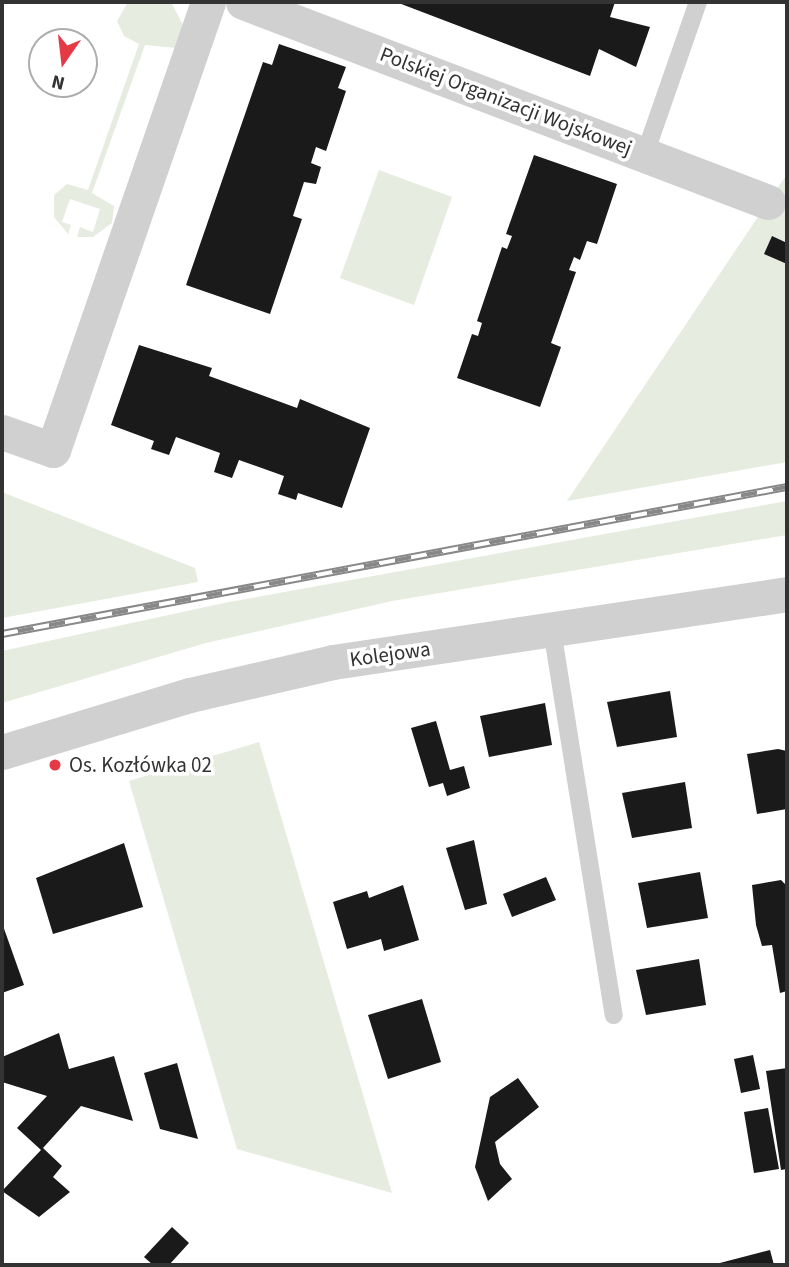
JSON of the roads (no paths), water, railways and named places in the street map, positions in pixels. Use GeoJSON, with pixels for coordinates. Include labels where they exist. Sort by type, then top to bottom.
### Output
{"type":"FeatureCollection","features":[{"type":"Feature","properties":{"kind":"street"},"geometry":{"type":"LineString","coordinates":[[2,432],[53,450],[208,2]]}},
{"type":"Feature","properties":{"kind":"street","name":"Polskiej Organizacji Wojskowej"},"geometry":{"type":"LineString","coordinates":[[243,2],[768,202]]}},
{"type":"Feature","properties":{"kind":"street","name":"Kolejowa"},"geometry":{"type":"LineString","coordinates":[[2,752],[190,695],[333,662],[787,594]]}},
{"type":"Feature","properties":{"kind":"lane"},"geometry":{"type":"LineString","coordinates":[[645,153],[698,2]]}},
{"type":"Feature","properties":{"kind":"lane"},"geometry":{"type":"LineString","coordinates":[[552,630],[614,1015]]}},
{"type":"Feature","properties":{"kind":"railway"},"geometry":{"type":"LineString","coordinates":[[2,634],[787,487]]}},
{"type":"Feature","properties":{"kind":"place","name":"Os. Kozłówka 02"},"geometry":{"type":"Point","coordinates":[55,765]}}]}
